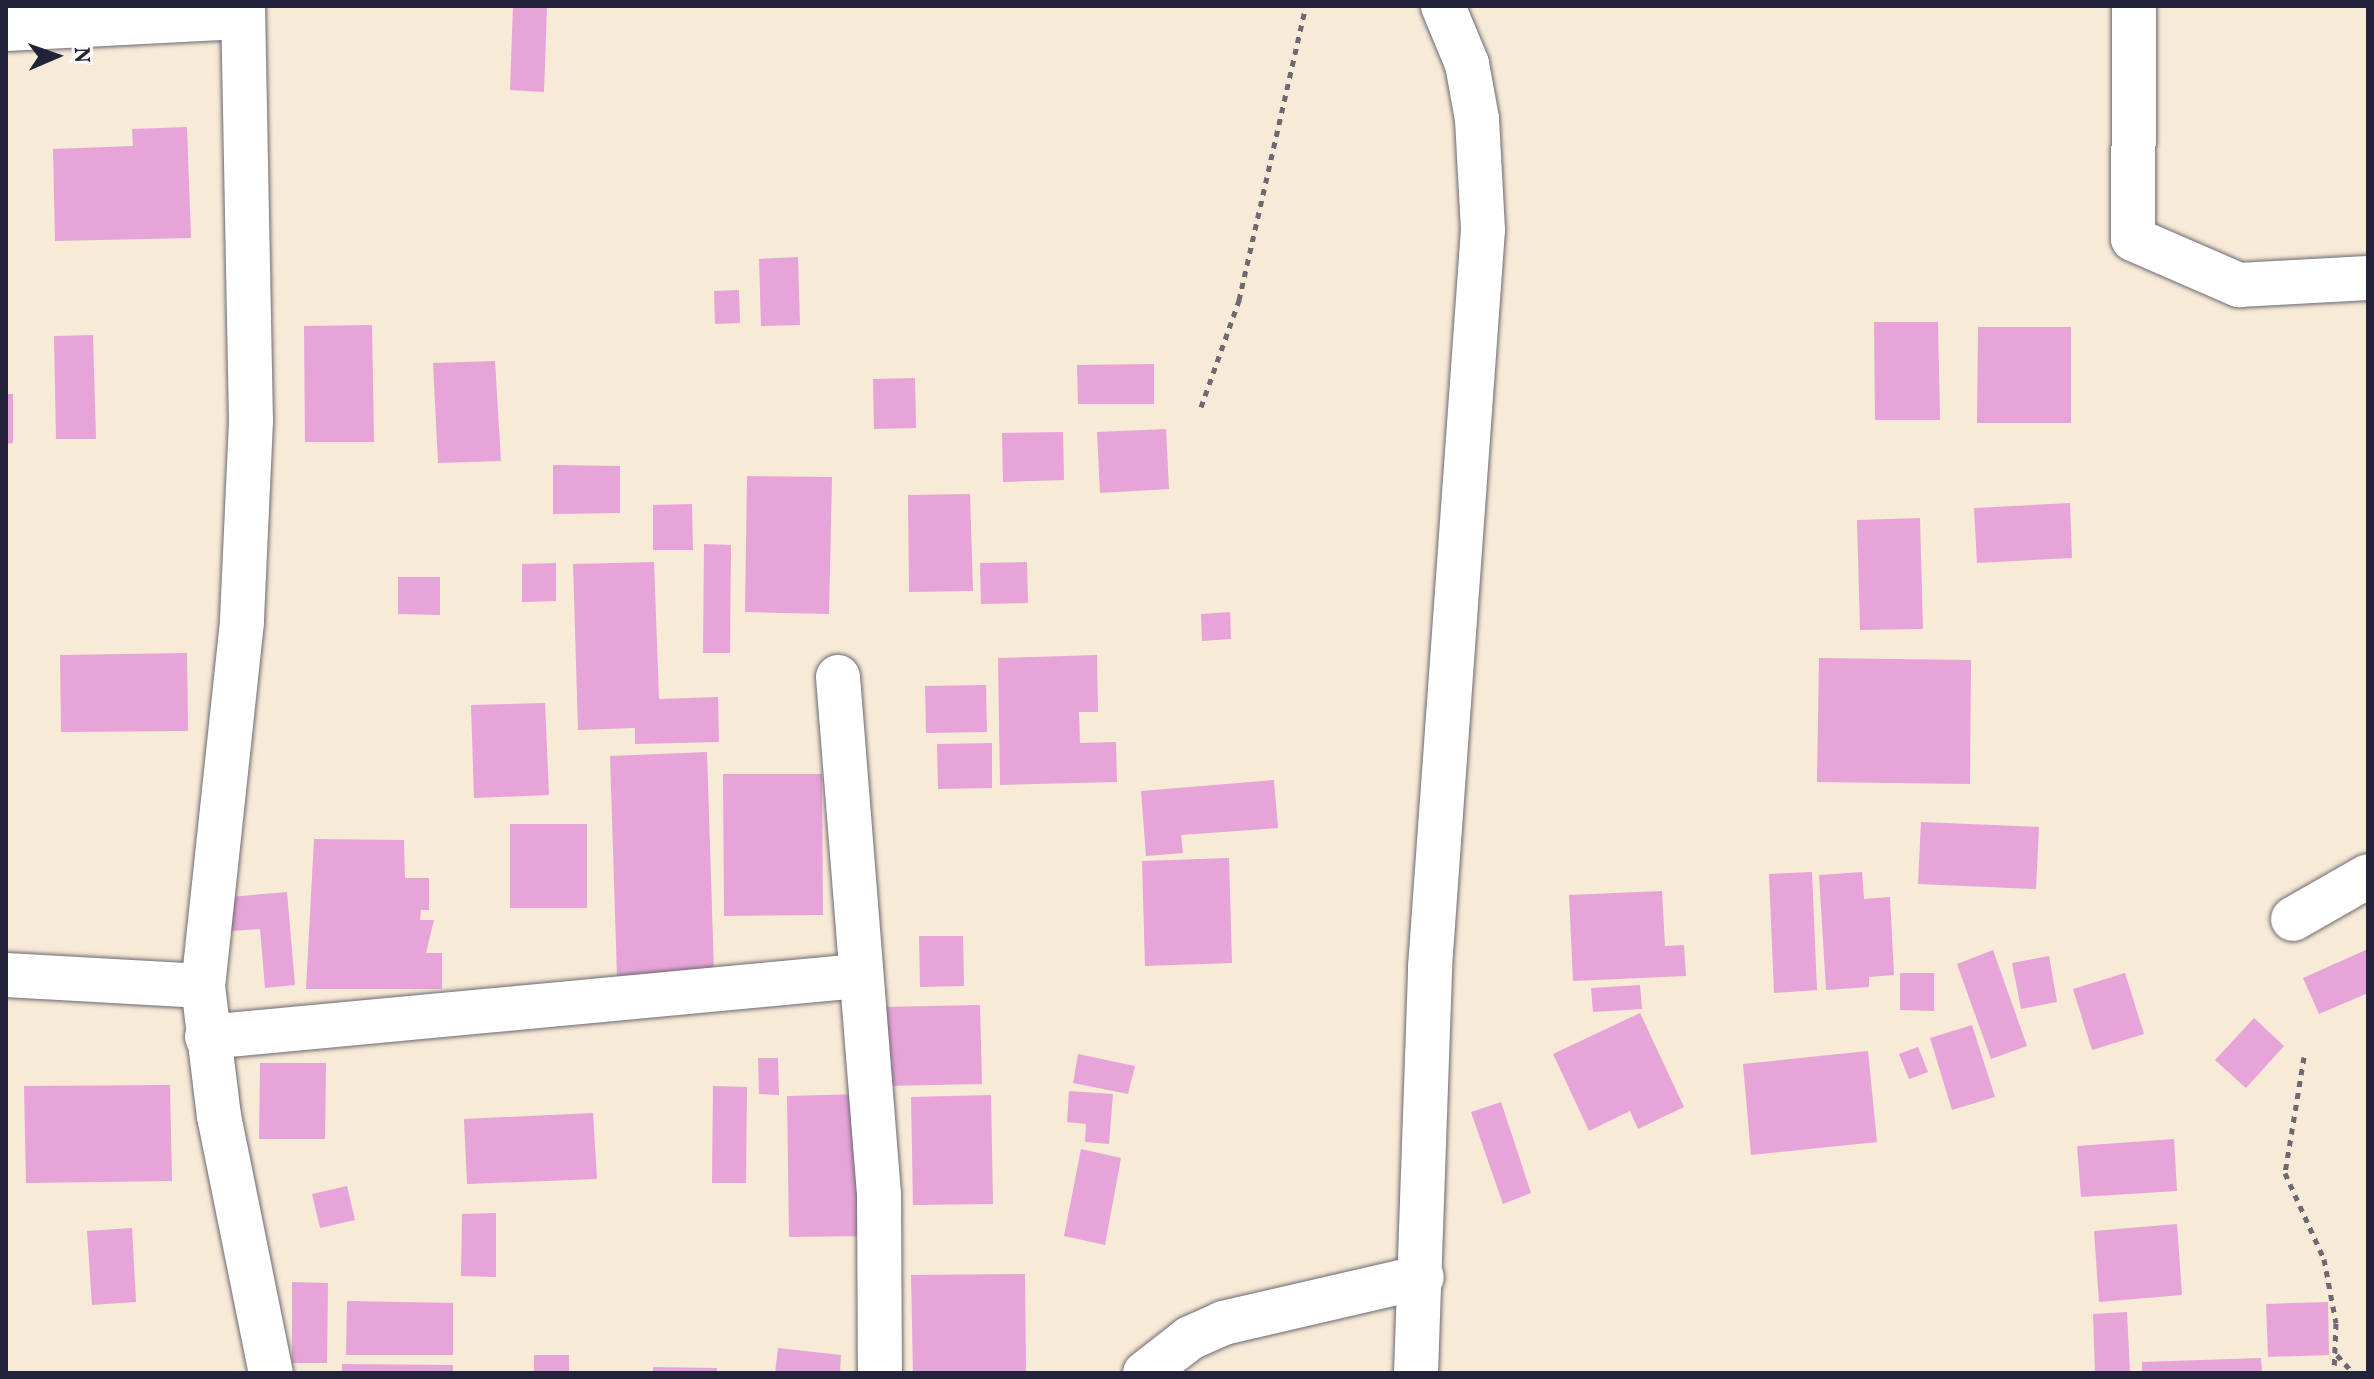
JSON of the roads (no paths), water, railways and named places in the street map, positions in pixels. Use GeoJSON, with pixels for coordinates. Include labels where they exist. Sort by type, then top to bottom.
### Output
{"type":"FeatureCollection","features":[{"type":"Feature","properties":{"kind":"street"},"geometry":{"type":"LineString","coordinates":[[1416,1373],[1422,1277],[1430,967],[1483,230],[1477,119],[1467,64],[1443,6]]}},
{"type":"Feature","properties":{"kind":"street"},"geometry":{"type":"LineString","coordinates":[[2134,6],[2133,239],[2239,285],[2368,278]]}},
{"type":"Feature","properties":{"kind":"street"},"geometry":{"type":"LineString","coordinates":[[6,29],[243,12],[251,436],[242,622],[203,986],[207,1037],[271,1373]]}},
{"type":"Feature","properties":{"kind":"street"},"geometry":{"type":"LineString","coordinates":[[838,677],[858,976],[879,1194],[880,1373]]}},
{"type":"Feature","properties":{"kind":"street"},"geometry":{"type":"LineString","coordinates":[[2293,919],[2368,876]]}},
{"type":"Feature","properties":{"kind":"street"},"geometry":{"type":"LineString","coordinates":[[6,975],[203,986]]}},
{"type":"Feature","properties":{"kind":"street"},"geometry":{"type":"LineString","coordinates":[[207,1037],[858,976]]}},
{"type":"Feature","properties":{"kind":"street"},"geometry":{"type":"LineString","coordinates":[[1145,1373],[1190,1338],[1223,1323],[1422,1277]]}}]}
